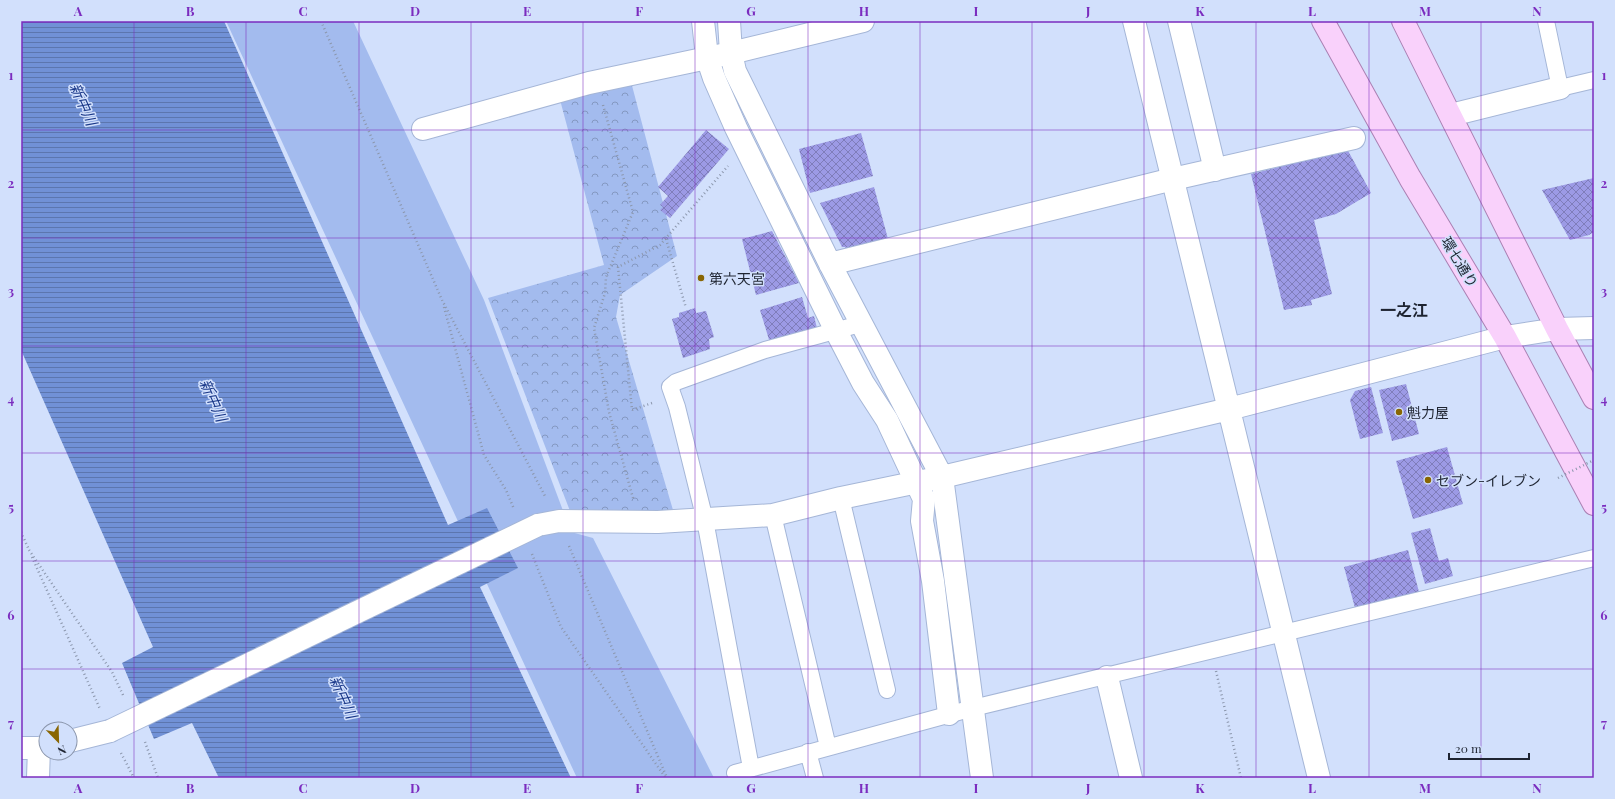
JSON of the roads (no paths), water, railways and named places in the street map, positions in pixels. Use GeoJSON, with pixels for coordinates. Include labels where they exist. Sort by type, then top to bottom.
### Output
{"type":"FeatureCollection","features":[{"type":"Feature","properties":{"kind":"main road","name":"環七通り"},"geometry":{"type":"LineString","coordinates":[[1323,21],[1410,178],[1505,337],[1594,504]]}},
{"type":"Feature","properties":{"kind":"main road"},"geometry":{"type":"LineString","coordinates":[[1404,21],[1557,329],[1594,398]]}},
{"type":"Feature","properties":{"kind":"street"},"geometry":{"type":"LineString","coordinates":[[703,21],[707,57],[714,78],[745,146],[836,331],[863,382],[887,420],[924,499],[922,521],[933,581],[949,714]]}},
{"type":"Feature","properties":{"kind":"street"},"geometry":{"type":"LineString","coordinates":[[729,21],[731,53],[735,71],[860,324],[942,477],[982,778]]}},
{"type":"Feature","properties":{"kind":"street"},"geometry":{"type":"LineString","coordinates":[[423,129],[597,81],[731,53],[864,21]]}},
{"type":"Feature","properties":{"kind":"street"},"geometry":{"type":"LineString","coordinates":[[1134,21],[1319,778]]}},
{"type":"Feature","properties":{"kind":"street"},"geometry":{"type":"LineString","coordinates":[[1179,21],[1215,170]]}},
{"type":"Feature","properties":{"kind":"street"},"geometry":{"type":"LineString","coordinates":[[1451,115],[1560,88]]}},
{"type":"Feature","properties":{"kind":"street"},"geometry":{"type":"LineString","coordinates":[[830,264],[1173,179],[1354,138]]}},
{"type":"Feature","properties":{"kind":"street"},"geometry":{"type":"LineString","coordinates":[[78,741],[114,739],[538,525],[559,521],[640,522],[705,520],[773,515],[841,498],[942,477],[1229,409],[1505,337],[1557,329],[1594,328]]}},
{"type":"Feature","properties":{"kind":"street"},"geometry":{"type":"LineString","coordinates":[[1107,677],[1131,778]]}},
{"type":"Feature","properties":{"kind":"street"},"geometry":{"type":"LineString","coordinates":[[35,748],[38,778]]}},
{"type":"Feature","properties":{"kind":"lane"},"geometry":{"type":"LineString","coordinates":[[1546,21],[1560,88],[1594,80]]}},
{"type":"Feature","properties":{"kind":"lane"},"geometry":{"type":"LineString","coordinates":[[751,768],[705,520],[677,407],[670,386],[676,382],[765,350],[860,324]]}},
{"type":"Feature","properties":{"kind":"lane"},"geometry":{"type":"LineString","coordinates":[[841,498],[887,690]]}},
{"type":"Feature","properties":{"kind":"lane"},"geometry":{"type":"LineString","coordinates":[[773,515],[828,747]]}},
{"type":"Feature","properties":{"kind":"lane"},"geometry":{"type":"LineString","coordinates":[[735,773],[949,714],[1594,558]]}},
{"type":"Feature","properties":{"kind":"lane"},"geometry":{"type":"LineString","coordinates":[[808,752],[815,778]]}},
{"type":"Feature","properties":{"kind":"water","name":"新中川"},"geometry":{"type":"Polygon","coordinates":[[[21,21],[224,21],[448,525],[487,508],[518,568],[480,587],[571,778],[219,778],[192,723],[154,739],[122,663],[153,647],[21,350],[21,21]]]}},
{"type":"Feature","properties":{"kind":"place","name":"第六天宮"},"geometry":{"type":"Point","coordinates":[701,278]}},
{"type":"Feature","properties":{"kind":"place","name":"魁力屋"},"geometry":{"type":"Point","coordinates":[1399,412]}},
{"type":"Feature","properties":{"kind":"place","name":"セブン-イレブン"},"geometry":{"type":"Point","coordinates":[1428,480]}},
{"type":"Feature","properties":{"kind":"district","name":"一之江"},"geometry":{"type":"Point","coordinates":[1404,309]}}]}
